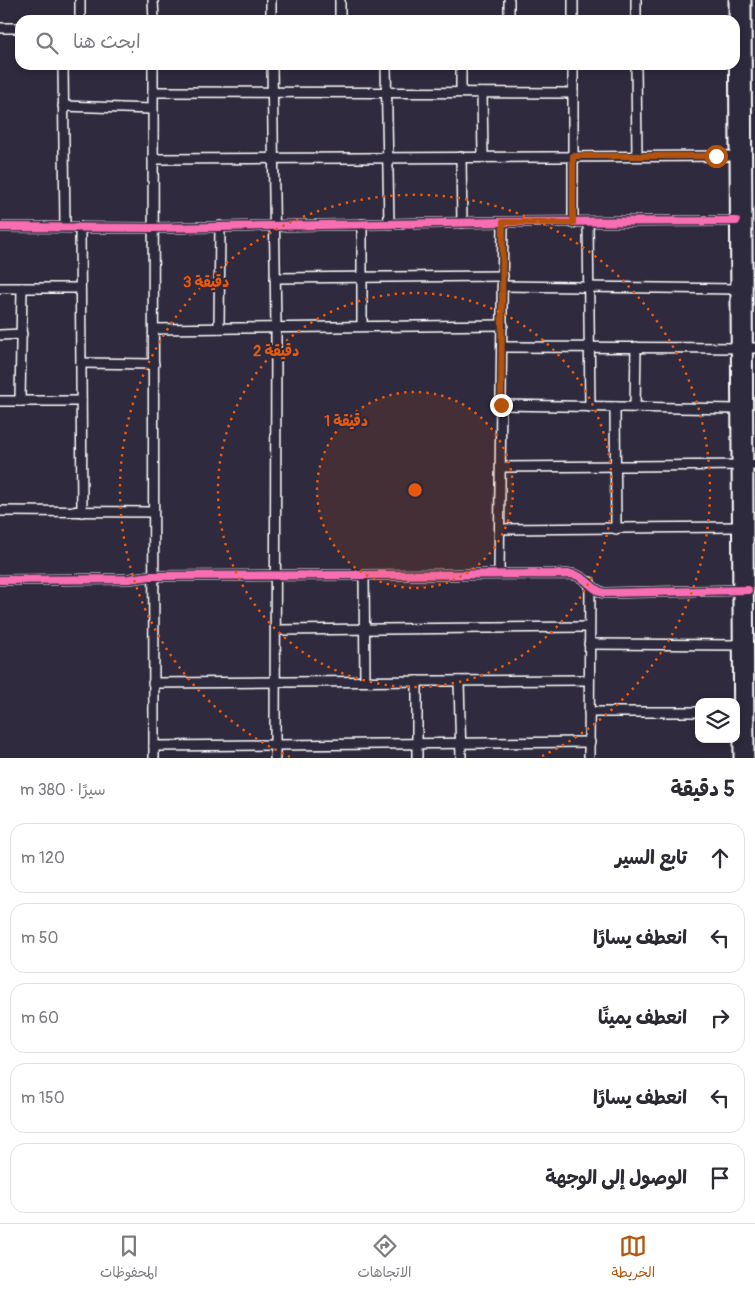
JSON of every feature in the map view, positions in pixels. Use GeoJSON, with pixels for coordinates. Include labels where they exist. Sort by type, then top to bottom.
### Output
{"type":"FeatureCollection","features":[{"type":"Feature","properties":{"kind":"main road"},"geometry":{"type":"LineString","coordinates":[[735,0],[735,15]]}},
{"type":"Feature","properties":{"kind":"main road"},"geometry":{"type":"LineString","coordinates":[[740,707],[748,689],[751,636],[747,584],[746,465],[746,348],[750,268],[746,225],[746,158],[750,96],[750,33],[745,0]]}},
{"type":"Feature","properties":{"kind":"main road"},"geometry":{"type":"LineString","coordinates":[[736,70],[746,158]]}},
{"type":"Feature","properties":{"kind":"main road"},"geometry":{"type":"LineString","coordinates":[[746,225],[737,288],[746,348]]}},
{"type":"Feature","properties":{"kind":"main road"},"geometry":{"type":"LineString","coordinates":[[747,584],[739,645],[748,689],[752,742],[748,758]]}},
{"type":"Feature","properties":{"kind":"main road"},"geometry":{"type":"LineString","coordinates":[[739,743],[740,758]]}},
{"type":"Feature","properties":{"kind":"street"},"geometry":{"type":"LineString","coordinates":[[80,0],[80,15]]}},
{"type":"Feature","properties":{"kind":"street"},"geometry":{"type":"LineString","coordinates":[[153,0],[154,15]]}},
{"type":"Feature","properties":{"kind":"street"},"geometry":{"type":"LineString","coordinates":[[271,0],[271,15]]}},
{"type":"Feature","properties":{"kind":"street"},"geometry":{"type":"LineString","coordinates":[[340,0],[340,15]]}},
{"type":"Feature","properties":{"kind":"street"},"geometry":{"type":"LineString","coordinates":[[509,0],[509,15]]}},
{"type":"Feature","properties":{"kind":"street"},"geometry":{"type":"LineString","coordinates":[[573,0],[573,15]]}},
{"type":"Feature","properties":{"kind":"street"},"geometry":{"type":"LineString","coordinates":[[636,0],[636,15]]}},
{"type":"Feature","properties":{"kind":"street"},"geometry":{"type":"LineString","coordinates":[[0,28],[15,28]]}},
{"type":"Feature","properties":{"kind":"street"},"geometry":{"type":"LineString","coordinates":[[63,70],[65,226]]}},
{"type":"Feature","properties":{"kind":"street"},"geometry":{"type":"LineString","coordinates":[[153,70],[154,364],[152,576],[154,758]]}},
{"type":"Feature","properties":{"kind":"street"},"geometry":{"type":"LineString","coordinates":[[272,70],[276,327],[275,758]]}},
{"type":"Feature","properties":{"kind":"street"},"geometry":{"type":"LineString","coordinates":[[386,70],[389,224]]}},
{"type":"Feature","properties":{"kind":"street"},"geometry":{"type":"LineString","coordinates":[[461,70],[461,92]]}},
{"type":"Feature","properties":{"kind":"street"},"geometry":{"type":"LineString","coordinates":[[573,70],[573,223]]}},
{"type":"Feature","properties":{"kind":"street"},"geometry":{"type":"LineString","coordinates":[[636,70],[637,156]]}},
{"type":"Feature","properties":{"kind":"street"},"geometry":{"type":"LineString","coordinates":[[152,92],[573,93]]}},
{"type":"Feature","properties":{"kind":"street"},"geometry":{"type":"LineString","coordinates":[[482,93],[483,156]]}},
{"type":"Feature","properties":{"kind":"street"},"geometry":{"type":"LineString","coordinates":[[63,106],[152,109]]}},
{"type":"Feature","properties":{"kind":"street"},"geometry":{"type":"LineString","coordinates":[[153,159],[483,156],[746,158]]}},
{"type":"Feature","properties":{"kind":"street"},"geometry":{"type":"LineString","coordinates":[[461,157],[462,223]]}},
{"type":"Feature","properties":{"kind":"street"},"geometry":{"type":"LineString","coordinates":[[0,227],[153,228],[503,222],[746,225]]}},
{"type":"Feature","properties":{"kind":"street"},"geometry":{"type":"LineString","coordinates":[[499,573],[503,222]]}},
{"type":"Feature","properties":{"kind":"street"},"geometry":{"type":"LineString","coordinates":[[588,223],[590,406]]}},
{"type":"Feature","properties":{"kind":"street"},"geometry":{"type":"LineString","coordinates":[[362,224],[362,326]]}},
{"type":"Feature","properties":{"kind":"street"},"geometry":{"type":"LineString","coordinates":[[219,328],[220,226]]}},
{"type":"Feature","properties":{"kind":"street"},"geometry":{"type":"LineString","coordinates":[[80,227],[82,512]]}},
{"type":"Feature","properties":{"kind":"street"},"geometry":{"type":"LineString","coordinates":[[275,278],[503,276]]}},
{"type":"Feature","properties":{"kind":"street"},"geometry":{"type":"LineString","coordinates":[[503,286],[737,288]]}},
{"type":"Feature","properties":{"kind":"street"},"geometry":{"type":"LineString","coordinates":[[0,288],[80,288]]}},
{"type":"Feature","properties":{"kind":"street"},"geometry":{"type":"LineString","coordinates":[[20,401],[22,288]]}},
{"type":"Feature","properties":{"kind":"street"},"geometry":{"type":"LineString","coordinates":[[154,329],[503,325]]}},
{"type":"Feature","properties":{"kind":"street"},"geometry":{"type":"LineString","coordinates":[[0,335],[22,334]]}},
{"type":"Feature","properties":{"kind":"street"},"geometry":{"type":"LineString","coordinates":[[502,347],[746,348]]}},
{"type":"Feature","properties":{"kind":"street"},"geometry":{"type":"LineString","coordinates":[[635,407],[636,347]]}},
{"type":"Feature","properties":{"kind":"street"},"geometry":{"type":"LineString","coordinates":[[81,363],[154,364]]}},
{"type":"Feature","properties":{"kind":"street"},"geometry":{"type":"LineString","coordinates":[[0,401],[81,401]]}},
{"type":"Feature","properties":{"kind":"street"},"geometry":{"type":"LineString","coordinates":[[501,405],[746,410]]}},
{"type":"Feature","properties":{"kind":"street"},"geometry":{"type":"LineString","coordinates":[[615,407],[616,529]]}},
{"type":"Feature","properties":{"kind":"street"},"geometry":{"type":"LineString","coordinates":[[501,467],[746,465]]}},
{"type":"Feature","properties":{"kind":"street"},"geometry":{"type":"LineString","coordinates":[[0,511],[153,512]]}},
{"type":"Feature","properties":{"kind":"street"},"geometry":{"type":"LineString","coordinates":[[500,529],[747,527]]}},
{"type":"Feature","properties":{"kind":"street"},"geometry":{"type":"LineString","coordinates":[[0,580],[129,579],[152,576],[571,574],[590,582],[599,592],[604,593],[747,584]]}},
{"type":"Feature","properties":{"kind":"street"},"geometry":{"type":"LineString","coordinates":[[364,576],[365,681]]}},
{"type":"Feature","properties":{"kind":"street"},"geometry":{"type":"LineString","coordinates":[[590,582],[588,627],[590,758]]}},
{"type":"Feature","properties":{"kind":"street"},"geometry":{"type":"LineString","coordinates":[[276,630],[588,627]]}},
{"type":"Feature","properties":{"kind":"street"},"geometry":{"type":"LineString","coordinates":[[589,644],[739,645]]}},
{"type":"Feature","properties":{"kind":"street"},"geometry":{"type":"LineString","coordinates":[[154,683],[589,680]]}},
{"type":"Feature","properties":{"kind":"street"},"geometry":{"type":"LineString","coordinates":[[417,681],[417,758]]}},
{"type":"Feature","properties":{"kind":"street"},"geometry":{"type":"LineString","coordinates":[[459,681],[461,758]]}},
{"type":"Feature","properties":{"kind":"street"},"geometry":{"type":"LineString","coordinates":[[589,712],[695,712]]}},
{"type":"Feature","properties":{"kind":"street"},"geometry":{"type":"LineString","coordinates":[[154,746],[590,742]]}},
{"type":"Feature","properties":{"kind":"cycle path"},"geometry":{"type":"LineString","coordinates":[[0,227],[153,228],[503,222],[736,221]]}},
{"type":"Feature","properties":{"kind":"cycle path"},"geometry":{"type":"LineString","coordinates":[[0,580],[129,579],[150,576],[571,574],[581,577],[604,593],[748,590]]}},
{"type":"Feature","properties":{"kind":"route"},"geometry":{"type":"LineString","coordinates":[[501,405],[503,222],[573,223],[573,156],[716,156]]}}]}
